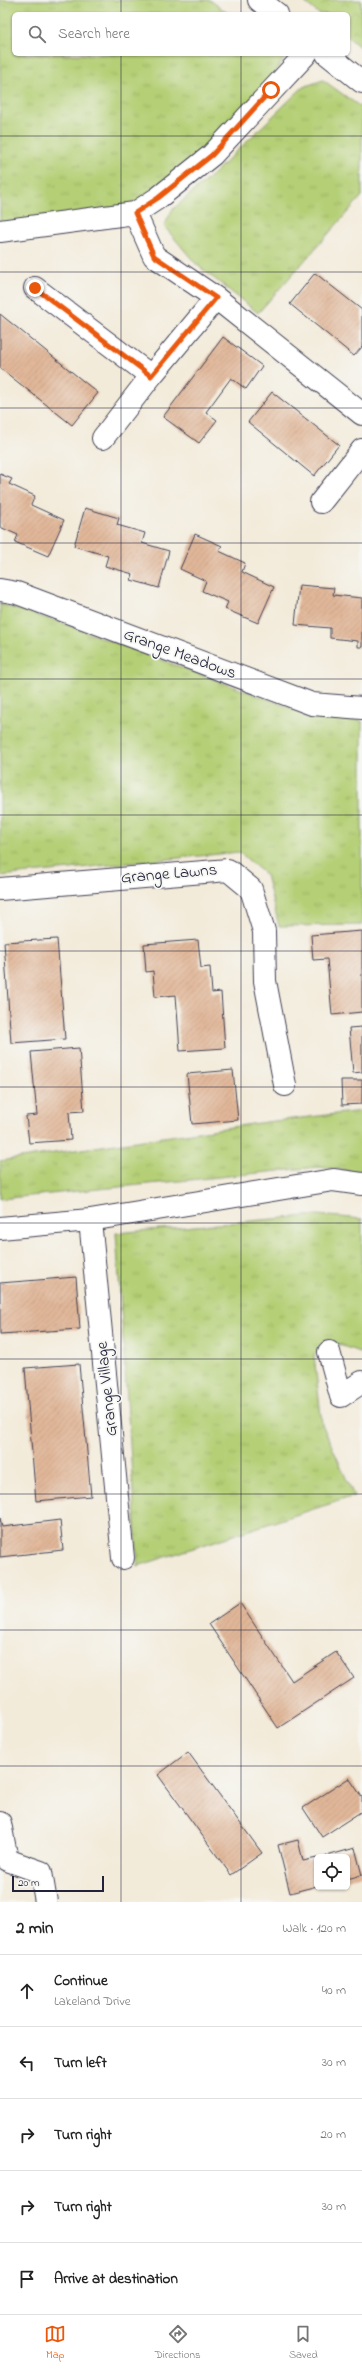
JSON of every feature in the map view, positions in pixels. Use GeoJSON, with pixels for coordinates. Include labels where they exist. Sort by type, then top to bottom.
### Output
{"type":"FeatureCollection","features":[{"type":"Feature","properties":{"kind":"street"},"geometry":{"type":"LineString","coordinates":[[259,0],[274,12]]}},
{"type":"Feature","properties":{"kind":"street"},"geometry":{"type":"LineString","coordinates":[[0,231],[135,213],[158,198],[212,155],[304,56]]}},
{"type":"Feature","properties":{"kind":"street"},"geometry":{"type":"LineString","coordinates":[[329,56],[362,82]]}},
{"type":"Feature","properties":{"kind":"street"},"geometry":{"type":"LineString","coordinates":[[135,213],[154,256],[216,298],[362,414]]}},
{"type":"Feature","properties":{"kind":"street"},"geometry":{"type":"LineString","coordinates":[[35,288],[151,376]]}},
{"type":"Feature","properties":{"kind":"street"},"geometry":{"type":"LineString","coordinates":[[103,438],[151,376],[216,298]]}},
{"type":"Feature","properties":{"kind":"street"},"geometry":{"type":"LineString","coordinates":[[321,502],[362,450]]}},
{"type":"Feature","properties":{"kind":"street","name":"Grange Meadows"},"geometry":{"type":"LineString","coordinates":[[0,590],[17,593],[312,704],[362,708]]}},
{"type":"Feature","properties":{"kind":"street","name":"Grange Lawns"},"geometry":{"type":"LineString","coordinates":[[0,889],[228,870],[251,889],[264,931],[265,981],[285,1085]]}},
{"type":"Feature","properties":{"kind":"street"},"geometry":{"type":"LineString","coordinates":[[0,1228],[90,1220],[333,1180],[362,1184]]}},
{"type":"Feature","properties":{"kind":"street","name":"Grange Village"},"geometry":{"type":"LineString","coordinates":[[90,1220],[123,1558]]}},
{"type":"Feature","properties":{"kind":"street"},"geometry":{"type":"LineString","coordinates":[[329,1352],[341,1396],[362,1382]]}},
{"type":"Feature","properties":{"kind":"street"},"geometry":{"type":"LineString","coordinates":[[0,1823],[7,1860],[41,1872],[46,1902]]}},
{"type":"Feature","properties":{"kind":"green space"},"geometry":{"type":"Polygon","coordinates":[[[0,0],[210,0],[226,12],[12,12],[12,56],[285,56],[249,114],[158,198],[0,232],[0,0]]]}},
{"type":"Feature","properties":{"kind":"green space"},"geometry":{"type":"Polygon","coordinates":[[[302,0],[361,0],[362,49],[350,39],[350,12],[317,12],[302,0]]]}},
{"type":"Feature","properties":{"kind":"green space"},"geometry":{"type":"Polygon","coordinates":[[[323,80],[362,108],[362,196],[258,313],[196,264],[164,226],[172,210],[210,177],[303,87],[323,80]]]}},
{"type":"Feature","properties":{"kind":"green space"},"geometry":{"type":"Polygon","coordinates":[[[0,604],[59,622],[313,716],[362,721],[362,925],[279,926],[266,875],[239,852],[0,876],[0,604]]]}},
{"type":"Feature","properties":{"kind":"green space"},"geometry":{"type":"Polygon","coordinates":[[[362,1111],[362,1172],[318,1167],[0,1199],[0,1161],[266,1122],[362,1111]]]}},
{"type":"Feature","properties":{"kind":"green space"},"geometry":{"type":"Polygon","coordinates":[[[318,1215],[362,1219],[362,1353],[326,1340],[314,1355],[322,1424],[354,1496],[138,1566],[116,1233],[318,1215]]]}},
{"type":"Feature","properties":{"kind":"building"},"geometry":{"type":"Polygon","coordinates":[[[315,273],[362,310],[362,347],[354,356],[290,304],[315,273]]]}},
{"type":"Feature","properties":{"kind":"building"},"geometry":{"type":"Polygon","coordinates":[[[0,314],[98,393],[72,425],[0,368],[0,314]]]}},
{"type":"Feature","properties":{"kind":"building"},"geometry":{"type":"Polygon","coordinates":[[[223,337],[262,366],[246,389],[231,378],[206,412],[217,420],[199,443],[163,417],[223,337]]]}},
{"type":"Feature","properties":{"kind":"building"},"geometry":{"type":"Polygon","coordinates":[[[272,392],[339,445],[314,476],[248,422],[272,392]]]}},
{"type":"Feature","properties":{"kind":"building"},"geometry":{"type":"Polygon","coordinates":[[[0,474],[12,479],[9,484],[35,496],[31,505],[64,520],[48,556],[15,542],[18,535],[0,527],[0,474]]]}},
{"type":"Feature","properties":{"kind":"building"},"geometry":{"type":"Polygon","coordinates":[[[85,508],[119,518],[117,525],[145,533],[142,543],[169,551],[159,588],[131,580],[133,574],[105,566],[108,556],[74,546],[85,508]]]}},
{"type":"Feature","properties":{"kind":"building"},"geometry":{"type":"Polygon","coordinates":[[[195,534],[222,546],[219,551],[245,563],[242,572],[274,587],[258,623],[225,609],[228,602],[202,591],[206,581],[180,569],[195,534]]]}},
{"type":"Feature","properties":{"kind":"building"},"geometry":{"type":"Polygon","coordinates":[[[299,585],[334,588],[333,595],[362,598],[362,647],[358,647],[358,641],[330,638],[330,628],[295,625],[299,585]]]}},
{"type":"Feature","properties":{"kind":"building"},"geometry":{"type":"Polygon","coordinates":[[[362,931],[362,1012],[332,1015],[327,959],[313,960],[311,935],[362,931]]]}},
{"type":"Feature","properties":{"kind":"building"},"geometry":{"type":"Polygon","coordinates":[[[57,939],[65,1039],[11,1043],[4,942],[57,939]]]}},
{"type":"Feature","properties":{"kind":"building"},"geometry":{"type":"Polygon","coordinates":[[[198,940],[201,968],[210,967],[212,993],[221,992],[225,1048],[180,1051],[176,995],[155,997],[153,971],[146,972],[144,944],[198,940]]]}},
{"type":"Feature","properties":{"kind":"building"},"geometry":{"type":"Polygon","coordinates":[[[362,1027],[362,1072],[353,1073],[349,1028],[362,1027]]]}},
{"type":"Feature","properties":{"kind":"building"},"geometry":{"type":"Polygon","coordinates":[[[79,1048],[84,1111],[69,1112],[71,1140],[29,1143],[26,1116],[37,1115],[31,1052],[79,1048]]]}},
{"type":"Feature","properties":{"kind":"building"},"geometry":{"type":"Polygon","coordinates":[[[233,1070],[238,1120],[192,1124],[187,1074],[233,1070]]]}},
{"type":"Feature","properties":{"kind":"building"},"geometry":{"type":"Polygon","coordinates":[[[341,1080],[362,1080],[362,1104],[342,1105],[341,1080]]]}},
{"type":"Feature","properties":{"kind":"building"},"geometry":{"type":"Polygon","coordinates":[[[76,1277],[80,1329],[0,1334],[0,1283],[76,1277]]]}},
{"type":"Feature","properties":{"kind":"building"},"geometry":{"type":"Polygon","coordinates":[[[79,1364],[91,1496],[36,1501],[25,1368],[79,1364]]]}},
{"type":"Feature","properties":{"kind":"building"},"geometry":{"type":"Polygon","coordinates":[[[0,1518],[2,1527],[60,1520],[63,1550],[0,1557],[0,1518]]]}},
{"type":"Feature","properties":{"kind":"building"},"geometry":{"type":"Polygon","coordinates":[[[240,1603],[292,1681],[336,1652],[354,1678],[278,1728],[209,1624],[240,1603]]]}},
{"type":"Feature","properties":{"kind":"building"},"geometry":{"type":"Polygon","coordinates":[[[188,1752],[262,1853],[231,1875],[158,1775],[188,1752]]]}},
{"type":"Feature","properties":{"kind":"building"},"geometry":{"type":"Polygon","coordinates":[[[349,1778],[362,1797],[362,1811],[322,1837],[303,1808],[349,1778]]]}},
{"type":"Feature","properties":{"kind":"building"},"geometry":{"type":"Polygon","coordinates":[[[298,1840],[303,1861],[314,1859],[314,1887],[290,1893],[278,1845],[298,1840]]]}},
{"type":"Feature","properties":{"kind":"building"},"geometry":{"type":"Polygon","coordinates":[[[355,1848],[362,1875],[350,1878],[350,1854],[334,1854],[355,1848]]]}},
{"type":"Feature","properties":{"kind":"route"},"geometry":{"type":"LineString","coordinates":[[35,288],[151,376],[216,298],[154,256],[135,213],[158,198],[212,155],[271,90]]}}]}
